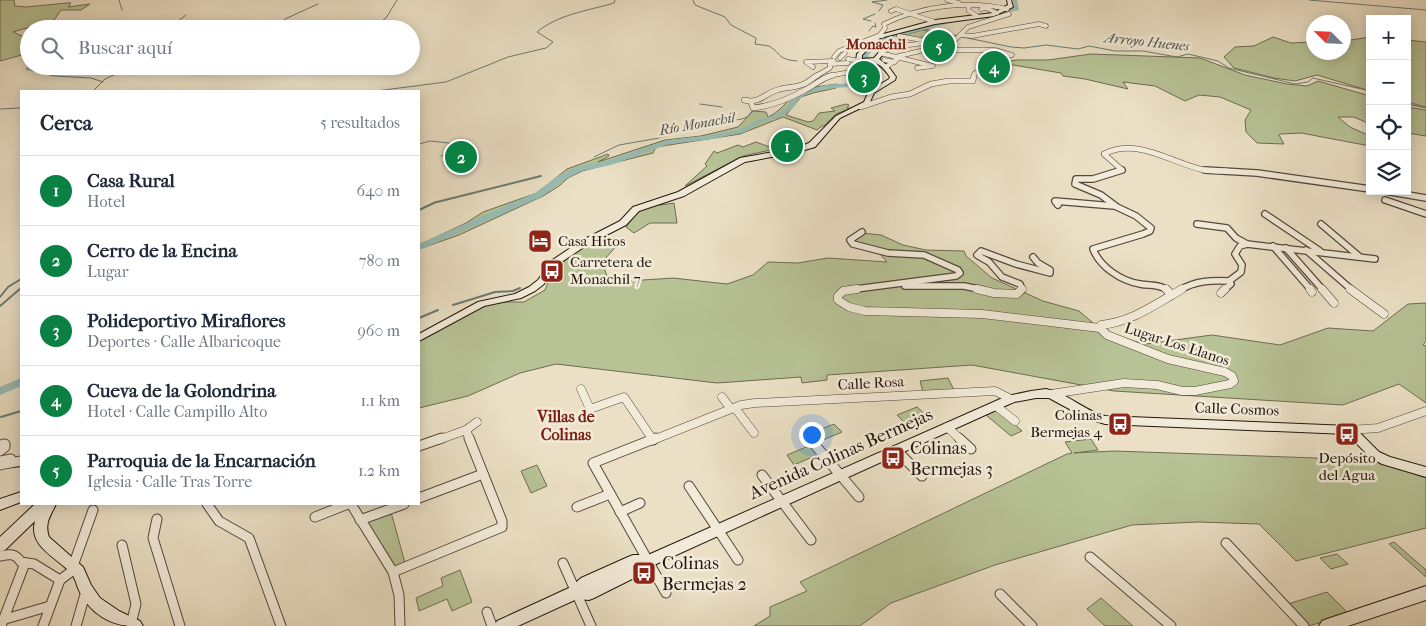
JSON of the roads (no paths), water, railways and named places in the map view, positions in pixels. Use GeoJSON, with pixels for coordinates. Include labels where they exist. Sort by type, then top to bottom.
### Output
{"type":"FeatureCollection","features":[{"type":"Feature","properties":{"kind":"street"},"geometry":{"type":"LineString","coordinates":[[947,0],[982,10],[986,8],[997,13]]}},
{"type":"Feature","properties":{"kind":"street"},"geometry":{"type":"LineString","coordinates":[[961,36],[968,27],[1006,11],[1010,6],[1009,0]]}},
{"type":"Feature","properties":{"kind":"street"},"geometry":{"type":"LineString","coordinates":[[970,6],[989,2],[1006,11]]}},
{"type":"Feature","properties":{"kind":"street"},"geometry":{"type":"LineString","coordinates":[[917,68],[933,66],[860,52],[879,38],[883,33],[884,24],[907,13],[959,4]]}},
{"type":"Feature","properties":{"kind":"street"},"geometry":{"type":"LineString","coordinates":[[970,6],[969,11],[977,16]]}},
{"type":"Feature","properties":{"kind":"street"},"geometry":{"type":"LineString","coordinates":[[891,11],[896,9],[935,22]]}},
{"type":"Feature","properties":{"kind":"street"},"geometry":{"type":"LineString","coordinates":[[834,57],[839,51],[935,22],[1006,11]]}},
{"type":"Feature","properties":{"kind":"street"},"geometry":{"type":"LineString","coordinates":[[879,21],[884,26]]}},
{"type":"Feature","properties":{"kind":"street"},"geometry":{"type":"LineString","coordinates":[[813,67],[806,62],[885,58],[913,52],[961,36],[972,36],[995,30],[1022,28],[1039,24],[1046,26]]}},
{"type":"Feature","properties":{"kind":"street"},"geometry":{"type":"LineString","coordinates":[[1022,28],[1027,29]]}},
{"type":"Feature","properties":{"kind":"street"},"geometry":{"type":"LineString","coordinates":[[899,36],[934,44]]}},
{"type":"Feature","properties":{"kind":"street"},"geometry":{"type":"LineString","coordinates":[[420,337],[481,304],[518,296],[532,289],[541,282],[554,264],[589,240],[620,226],[636,208],[676,196],[743,160],[808,147],[816,142],[838,117],[867,103],[873,90],[892,80],[892,74],[879,38]]}},
{"type":"Feature","properties":{"kind":"street"},"geometry":{"type":"LineString","coordinates":[[750,102],[753,108],[768,106],[807,89],[817,80],[840,73],[852,73],[909,46],[922,43],[948,45],[952,50],[995,50],[1011,54],[982,59],[986,68],[975,73],[973,81],[950,81],[931,84],[910,94],[891,97],[861,107]]}},
{"type":"Feature","properties":{"kind":"street"},"geometry":{"type":"LineString","coordinates":[[840,58],[856,46]]}},
{"type":"Feature","properties":{"kind":"street"},"geometry":{"type":"LineString","coordinates":[[909,46],[919,50]]}},
{"type":"Feature","properties":{"kind":"street"},"geometry":{"type":"LineString","coordinates":[[880,52],[885,58]]}},
{"type":"Feature","properties":{"kind":"street"},"geometry":{"type":"LineString","coordinates":[[880,52],[885,58]]}},
{"type":"Feature","properties":{"kind":"street"},"geometry":{"type":"LineString","coordinates":[[880,52],[885,58]]}},
{"type":"Feature","properties":{"kind":"street"},"geometry":{"type":"LineString","coordinates":[[885,58],[913,52]]}},
{"type":"Feature","properties":{"kind":"street"},"geometry":{"type":"LineString","coordinates":[[744,100],[750,102],[761,100],[776,90],[804,85],[813,77],[830,68],[830,64],[839,65],[848,61]]}},
{"type":"Feature","properties":{"kind":"street"},"geometry":{"type":"LineString","coordinates":[[768,87],[776,90]]}},
{"type":"Feature","properties":{"kind":"street"},"geometry":{"type":"LineString","coordinates":[[1172,295],[1168,289],[1161,286],[1139,284],[1126,279],[1102,262],[1093,252],[1093,249],[1101,245],[1130,239],[1150,231],[1151,228],[1095,192],[1075,184],[1076,179],[1093,179],[1122,170],[1104,154],[1112,150],[1143,149],[1198,169],[1213,172],[1257,173],[1366,188]]}},
{"type":"Feature","properties":{"kind":"street"},"geometry":{"type":"LineString","coordinates":[[1408,195],[1426,198]]}},
{"type":"Feature","properties":{"kind":"street"},"geometry":{"type":"LineString","coordinates":[[1385,200],[1426,214]]}},
{"type":"Feature","properties":{"kind":"street"},"geometry":{"type":"LineString","coordinates":[[1058,206],[1055,201],[1117,207]]}},
{"type":"Feature","properties":{"kind":"street"},"geometry":{"type":"LineString","coordinates":[[1264,214],[1322,252]]}},
{"type":"Feature","properties":{"kind":"street"},"geometry":{"type":"LineString","coordinates":[[1197,224],[1227,228],[1236,238],[1247,244]]}},
{"type":"Feature","properties":{"kind":"street"},"geometry":{"type":"LineString","coordinates":[[1321,224],[1360,257]]}},
{"type":"Feature","properties":{"kind":"street"},"geometry":{"type":"LineString","coordinates":[[862,232],[850,240],[853,244],[888,254],[924,255],[960,272],[956,276],[843,291],[838,296],[838,300],[849,307],[864,311],[982,314],[1100,328]]}},
{"type":"Feature","properties":{"kind":"street"},"geometry":{"type":"LineString","coordinates":[[1221,293],[1231,284],[1229,281],[1241,272],[1242,265],[1235,254],[1240,246],[1247,244],[1375,260]]}},
{"type":"Feature","properties":{"kind":"street"},"geometry":{"type":"LineString","coordinates":[[1273,246],[1312,292]]}},
{"type":"Feature","properties":{"kind":"street"},"geometry":{"type":"LineString","coordinates":[[1286,248],[1334,304]]}},
{"type":"Feature","properties":{"kind":"street"},"geometry":{"type":"LineString","coordinates":[[1306,250],[1321,266],[1333,274],[1366,304],[1384,314]]}},
{"type":"Feature","properties":{"kind":"street"},"geometry":{"type":"LineString","coordinates":[[877,287],[964,286],[983,292],[1016,294],[1022,290],[1020,284],[1002,277],[990,262],[977,255],[981,251],[1016,264],[1050,273],[1050,270],[1038,263],[1033,257]]}},
{"type":"Feature","properties":{"kind":"street","name":"Lugar Los Llanos"},"geometry":{"type":"LineString","coordinates":[[1051,394],[1124,383],[1149,384],[1182,391],[1230,384],[1234,381],[1232,376],[1225,372],[1168,359],[1106,335],[1100,328],[1101,325],[1128,322],[1142,316],[1190,284],[1215,280],[1229,281]]}},
{"type":"Feature","properties":{"kind":"street"},"geometry":{"type":"LineString","coordinates":[[581,390],[590,409],[624,397],[653,440]]}},
{"type":"Feature","properties":{"kind":"street","name":"Calle Rosa"},"geometry":{"type":"LineString","coordinates":[[610,494],[593,463],[733,409],[756,403],[995,391],[1011,398]]}},
{"type":"Feature","properties":{"kind":"street","name":"Avenida Colinas Bermejas"},"geometry":{"type":"LineString","coordinates":[[502,626],[576,592],[589,593],[644,567],[649,561],[1011,398],[1051,394]]}},
{"type":"Feature","properties":{"kind":"street","name":"Calle Cosmos"},"geometry":{"type":"LineString","coordinates":[[1051,394],[1092,417],[1104,420],[1350,430],[1378,428],[1426,411]]}},
{"type":"Feature","properties":{"kind":"street"},"geometry":{"type":"LineString","coordinates":[[722,397],[754,433]]}},
{"type":"Feature","properties":{"kind":"street"},"geometry":{"type":"LineString","coordinates":[[996,406],[1015,421]]}},
{"type":"Feature","properties":{"kind":"street"},"geometry":{"type":"LineString","coordinates":[[420,446],[466,430],[477,422]]}},
{"type":"Feature","properties":{"kind":"street"},"geometry":{"type":"LineString","coordinates":[[947,427],[971,449]]}},
{"type":"Feature","properties":{"kind":"street"},"geometry":{"type":"LineString","coordinates":[[393,572],[502,527],[502,521],[466,430]]}},
{"type":"Feature","properties":{"kind":"street"},"geometry":{"type":"LineString","coordinates":[[1350,430],[1380,458],[1426,472]]}},
{"type":"Feature","properties":{"kind":"street"},"geometry":{"type":"LineString","coordinates":[[0,445],[5,444],[5,447],[0,451]]}},
{"type":"Feature","properties":{"kind":"street"},"geometry":{"type":"LineString","coordinates":[[815,445],[859,496]]}},
{"type":"Feature","properties":{"kind":"street"},"geometry":{"type":"LineString","coordinates":[[896,450],[922,476]]}},
{"type":"Feature","properties":{"kind":"street"},"geometry":{"type":"LineString","coordinates":[[3,463],[20,461]]}},
{"type":"Feature","properties":{"kind":"street"},"geometry":{"type":"LineString","coordinates":[[420,498],[483,474]]}},
{"type":"Feature","properties":{"kind":"street"},"geometry":{"type":"LineString","coordinates":[[762,475],[811,540]]}},
{"type":"Feature","properties":{"kind":"street"},"geometry":{"type":"LineString","coordinates":[[689,486],[738,560]]}},
{"type":"Feature","properties":{"kind":"street"},"geometry":{"type":"LineString","coordinates":[[577,507],[610,494],[666,593]]}},
{"type":"Feature","properties":{"kind":"street"},"geometry":{"type":"LineString","coordinates":[[0,505],[20,497]]}},
{"type":"Feature","properties":{"kind":"street"},"geometry":{"type":"LineString","coordinates":[[620,512],[640,503]]}},
{"type":"Feature","properties":{"kind":"street"},"geometry":{"type":"LineString","coordinates":[[0,546],[45,505]]}},
{"type":"Feature","properties":{"kind":"street"},"geometry":{"type":"LineString","coordinates":[[45,505],[40,524],[40,536],[81,575],[86,590],[113,621],[133,625],[136,604],[122,545]]}},
{"type":"Feature","properties":{"kind":"street"},"geometry":{"type":"LineString","coordinates":[[208,505],[219,521],[248,538],[280,626]]}},
{"type":"Feature","properties":{"kind":"street"},"geometry":{"type":"LineString","coordinates":[[315,517],[347,505]]}},
{"type":"Feature","properties":{"kind":"street"},"geometry":{"type":"LineString","coordinates":[[351,505],[393,572],[399,595],[400,626]]}},
{"type":"Feature","properties":{"kind":"street"},"geometry":{"type":"LineString","coordinates":[[360,520],[401,505]]}},
{"type":"Feature","properties":{"kind":"street"},"geometry":{"type":"LineString","coordinates":[[43,626],[60,580],[74,567],[93,510]]}},
{"type":"Feature","properties":{"kind":"street"},"geometry":{"type":"LineString","coordinates":[[157,519],[153,538],[180,626]]}},
{"type":"Feature","properties":{"kind":"street"},"geometry":{"type":"LineString","coordinates":[[1226,543],[1304,626]]}},
{"type":"Feature","properties":{"kind":"street"},"geometry":{"type":"LineString","coordinates":[[0,556],[12,554],[25,563],[34,564],[60,580]]}},
{"type":"Feature","properties":{"kind":"street"},"geometry":{"type":"LineString","coordinates":[[1090,557],[1171,626]]}},
{"type":"Feature","properties":{"kind":"street"},"geometry":{"type":"LineString","coordinates":[[1,622],[25,563]]}},
{"type":"Feature","properties":{"kind":"street"},"geometry":{"type":"LineString","coordinates":[[563,563],[591,626]]}},
{"type":"Feature","properties":{"kind":"street"},"geometry":{"type":"LineString","coordinates":[[76,626],[86,590]]}},
{"type":"Feature","properties":{"kind":"street"},"geometry":{"type":"LineString","coordinates":[[1000,594],[1032,626]]}},
{"type":"Feature","properties":{"kind":"street"},"geometry":{"type":"LineString","coordinates":[[1332,625],[1424,596]]}},
{"type":"Feature","properties":{"kind":"street"},"geometry":{"type":"LineString","coordinates":[[1,622],[50,606]]}},
{"type":"Feature","properties":{"kind":"street"},"geometry":{"type":"LineString","coordinates":[[487,612],[492,626]]}},
{"type":"Feature","properties":{"kind":"waterway"},"geometry":{"type":"LineString","coordinates":[[119,0],[122,10]]}},
{"type":"Feature","properties":{"kind":"waterway"},"geometry":{"type":"LineString","coordinates":[[383,20],[397,0]]}},
{"type":"Feature","properties":{"kind":"waterway"},"geometry":{"type":"LineString","coordinates":[[384,90],[446,82],[508,57],[546,48],[553,42],[537,32],[564,17],[614,3],[615,0]]}},
{"type":"Feature","properties":{"kind":"waterway"},"geometry":{"type":"LineString","coordinates":[[693,0],[695,5],[725,17],[731,25],[756,38],[755,44],[769,46],[783,58],[797,61]]}},
{"type":"Feature","properties":{"kind":"waterway"},"geometry":{"type":"LineString","coordinates":[[879,11],[883,5],[872,2],[887,0]]}},
{"type":"Feature","properties":{"kind":"waterway","name":"Río Monachil"},"geometry":{"type":"LineString","coordinates":[[986,16],[1017,9],[1015,0]]}},
{"type":"Feature","properties":{"kind":"waterway"},"geometry":{"type":"LineString","coordinates":[[1309,0],[1426,10]]}},
{"type":"Feature","properties":{"kind":"waterway"},"geometry":{"type":"LineString","coordinates":[[284,20],[318,4]]}},
{"type":"Feature","properties":{"kind":"waterway"},"geometry":{"type":"LineString","coordinates":[[871,21],[863,19],[875,14]]}},
{"type":"Feature","properties":{"kind":"waterway"},"geometry":{"type":"LineString","coordinates":[[179,20],[186,15]]}},
{"type":"Feature","properties":{"kind":"waterway","name":"Río Monachil"},"geometry":{"type":"LineString","coordinates":[[420,247],[538,195],[561,178],[579,169],[608,163],[668,142],[743,131],[760,121],[780,115],[790,108],[796,98],[806,92],[826,87],[875,83],[879,78],[865,56],[875,43],[882,39],[952,21]]}},
{"type":"Feature","properties":{"kind":"waterway"},"geometry":{"type":"LineString","coordinates":[[869,31],[873,26],[876,27],[875,23]]}},
{"type":"Feature","properties":{"kind":"waterway","name":"Arroyo Huenes"},"geometry":{"type":"LineString","coordinates":[[919,28],[1011,47],[1024,48],[1046,45],[1078,49],[1089,46],[1115,51],[1143,51],[1177,57],[1188,54],[1218,61],[1229,68],[1295,84],[1308,82],[1313,78],[1366,90]]}},
{"type":"Feature","properties":{"kind":"waterway"},"geometry":{"type":"LineString","coordinates":[[845,37],[853,38]]}},
{"type":"Feature","properties":{"kind":"waterway"},"geometry":{"type":"LineString","coordinates":[[50,75],[91,78],[102,82]]}},
{"type":"Feature","properties":{"kind":"waterway"},"geometry":{"type":"LineString","coordinates":[[102,82],[114,75]]}},
{"type":"Feature","properties":{"kind":"waterway"},"geometry":{"type":"LineString","coordinates":[[94,90],[102,82]]}},
{"type":"Feature","properties":{"kind":"waterway","name":"Arroyo Huenes"},"geometry":{"type":"LineString","coordinates":[[1411,103],[1426,107]]}},
{"type":"Feature","properties":{"kind":"waterway"},"geometry":{"type":"LineString","coordinates":[[700,104],[722,107]]}},
{"type":"Feature","properties":{"kind":"waterway"},"geometry":{"type":"LineString","coordinates":[[0,109],[20,108]]}},
{"type":"Feature","properties":{"kind":"waterway"},"geometry":{"type":"LineString","coordinates":[[594,157],[619,145],[659,138],[690,128],[742,119],[747,117],[753,110]]}},
{"type":"Feature","properties":{"kind":"waterway"},"geometry":{"type":"LineString","coordinates":[[420,144],[430,141],[449,143],[452,151],[441,156]]}},
{"type":"Feature","properties":{"kind":"waterway"},"geometry":{"type":"LineString","coordinates":[[437,202],[541,176]]}},
{"type":"Feature","properties":{"kind":"waterway"},"geometry":{"type":"LineString","coordinates":[[420,210],[436,202]]}},
{"type":"Feature","properties":{"kind":"waterway"},"geometry":{"type":"LineString","coordinates":[[0,297],[8,287],[20,280]]}},
{"type":"Feature","properties":{"kind":"waterway"},"geometry":{"type":"LineString","coordinates":[[453,305],[495,292],[513,291],[520,288]]}},
{"type":"Feature","properties":{"kind":"waterway"},"geometry":{"type":"LineString","coordinates":[[0,306],[20,289]]}},
{"type":"Feature","properties":{"kind":"waterway"},"geometry":{"type":"LineString","coordinates":[[420,318],[438,310]]}},
{"type":"Feature","properties":{"kind":"waterway","name":"Río Monachil"},"geometry":{"type":"LineString","coordinates":[[0,391],[20,382]]}},
{"type":"Feature","properties":{"kind":"waterway"},"geometry":{"type":"LineString","coordinates":[[1,417],[20,411]]}},
{"type":"Feature","properties":{"kind":"waterway"},"geometry":{"type":"LineString","coordinates":[[14,467],[20,466]]}},
{"type":"Feature","properties":{"kind":"place","name":"Parroquia de la Encarnación"},"geometry":{"type":"Point","coordinates":[939,46]}},
{"type":"Feature","properties":{"kind":"place","name":"Cueva de la Golondrina"},"geometry":{"type":"Point","coordinates":[994,67]}},
{"type":"Feature","properties":{"kind":"place","name":"Polideportivo Miraflores"},"geometry":{"type":"Point","coordinates":[864,77]}},
{"type":"Feature","properties":{"kind":"place","name":"Casa Rural"},"geometry":{"type":"Point","coordinates":[787,146]}},
{"type":"Feature","properties":{"kind":"place","name":"Cerro de la Encina"},"geometry":{"type":"Point","coordinates":[461,157]}},
{"type":"Feature","properties":{"kind":"place","name":"Casa Hitos"},"geometry":{"type":"Point","coordinates":[540,241]}},
{"type":"Feature","properties":{"kind":"place","name":"Carretera de Monachil 7"},"geometry":{"type":"Point","coordinates":[552,271]}},
{"type":"Feature","properties":{"kind":"place","name":"Colinas Bermejas 4"},"geometry":{"type":"Point","coordinates":[1120,424]}},
{"type":"Feature","properties":{"kind":"place","name":"Depósito del Agua"},"geometry":{"type":"Point","coordinates":[1347,434]}},
{"type":"Feature","properties":{"kind":"place","name":"Colinas Bermejas 3"},"geometry":{"type":"Point","coordinates":[893,458]}},
{"type":"Feature","properties":{"kind":"place","name":"Colinas Bermejas 2"},"geometry":{"type":"Point","coordinates":[644,573]}},
{"type":"Feature","properties":{"kind":"district","name":"Monachil"},"geometry":{"type":"Point","coordinates":[876,44]}},
{"type":"Feature","properties":{"kind":"district","name":"Villas de Colinas"},"geometry":{"type":"Point","coordinates":[566,425]}}]}
